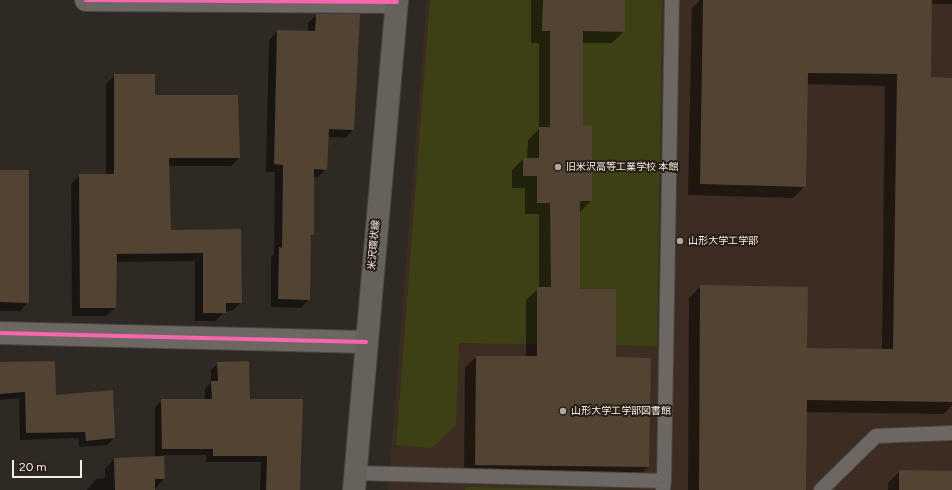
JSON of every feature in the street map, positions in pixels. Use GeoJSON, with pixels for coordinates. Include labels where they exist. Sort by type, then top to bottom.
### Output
{"type":"FeatureCollection","features":[{"type":"Feature","properties":{"kind":"main road","name":"米沢環状線"},"geometry":{"type":"LineString","coordinates":[[355,481],[397,1]]}},
{"type":"Feature","properties":{"kind":"street"},"geometry":{"type":"LineString","coordinates":[[86,0],[397,1]]}},
{"type":"Feature","properties":{"kind":"street"},"geometry":{"type":"LineString","coordinates":[[0,333],[366,342]]}},
{"type":"Feature","properties":{"kind":"lane"},"geometry":{"type":"LineString","coordinates":[[355,481],[663,486],[672,0]]}},
{"type":"Feature","properties":{"kind":"lane"},"geometry":{"type":"LineString","coordinates":[[821,490],[876,436],[952,433]]}},
{"type":"Feature","properties":{"kind":"shaded area","name":"山形大学工学部"},"geometry":{"type":"Polygon","coordinates":[[[427,0],[952,0],[952,490],[388,490],[427,0]]]}},
{"type":"Feature","properties":{"kind":"green space"},"geometry":{"type":"Polygon","coordinates":[[[430,0],[662,0],[657,346],[459,343],[456,425],[432,448],[396,445],[430,0]]]}},
{"type":"Feature","properties":{"kind":"green space"},"geometry":{"type":"Polygon","coordinates":[[[465,487],[629,490],[465,490],[465,487]]]}},
{"type":"Feature","properties":{"kind":"building"},"geometry":{"type":"Polygon","coordinates":[[[543,0],[625,0],[625,32],[583,31],[583,126],[592,125],[592,201],[580,201],[580,289],[616,289],[616,357],[651,358],[649,467],[475,465],[476,356],[537,356],[537,287],[551,287],[550,203],[537,203],[537,176],[523,176],[523,158],[539,158],[539,127],[550,127],[550,31],[542,31],[543,0]]]}},
{"type":"Feature","properties":{"kind":"building"},"geometry":{"type":"Polygon","coordinates":[[[703,0],[932,0],[931,77],[952,78],[952,402],[807,400],[806,490],[699,490],[700,285],[808,287],[807,348],[893,349],[897,74],[808,73],[806,187],[700,184],[703,0]]]}},
{"type":"Feature","properties":{"kind":"building"},"geometry":{"type":"Polygon","coordinates":[[[316,14],[360,14],[354,130],[329,129],[327,170],[314,169],[314,235],[311,235],[310,300],[278,299],[279,247],[282,248],[283,165],[274,164],[277,30],[315,31],[316,14]]]}},
{"type":"Feature","properties":{"kind":"building"},"geometry":{"type":"Polygon","coordinates":[[[114,74],[155,74],[155,95],[238,95],[240,158],[169,158],[171,230],[241,229],[242,303],[226,303],[226,313],[203,313],[203,253],[117,254],[116,308],[80,308],[79,174],[114,174],[114,74]]]}},
{"type":"Feature","properties":{"kind":"building"},"geometry":{"type":"Polygon","coordinates":[[[0,170],[29,170],[29,303],[0,302],[0,170]]]}},
{"type":"Feature","properties":{"kind":"building"},"geometry":{"type":"Polygon","coordinates":[[[55,361],[56,395],[113,390],[115,438],[86,441],[85,432],[26,433],[25,392],[0,394],[0,362],[55,361]]]}},
{"type":"Feature","properties":{"kind":"building"},"geometry":{"type":"Polygon","coordinates":[[[249,361],[250,399],[303,399],[300,490],[266,490],[267,456],[213,456],[213,449],[162,449],[161,399],[212,399],[211,381],[218,381],[217,362],[249,361]]]}},
{"type":"Feature","properties":{"kind":"building"},"geometry":{"type":"Polygon","coordinates":[[[164,456],[165,479],[155,479],[155,490],[115,490],[114,458],[164,456]]]}},
{"type":"Feature","properties":{"kind":"building"},"geometry":{"type":"Polygon","coordinates":[[[899,470],[952,471],[952,490],[899,490],[899,470]]]}},
{"type":"Feature","properties":{"kind":"cycle path"},"geometry":{"type":"LineString","coordinates":[[86,0],[397,2]]}},
{"type":"Feature","properties":{"kind":"cycle path"},"geometry":{"type":"LineString","coordinates":[[0,333],[366,342]]}},
{"type":"Feature","properties":{"kind":"place","name":"旧米沢高等工業学校 本館"},"geometry":{"type":"Point","coordinates":[558,167]}},
{"type":"Feature","properties":{"kind":"place","name":"山形大学工学部"},"geometry":{"type":"Point","coordinates":[680,241]}},
{"type":"Feature","properties":{"kind":"place","name":"山形大学工学部図書館"},"geometry":{"type":"Point","coordinates":[563,411]}}]}
